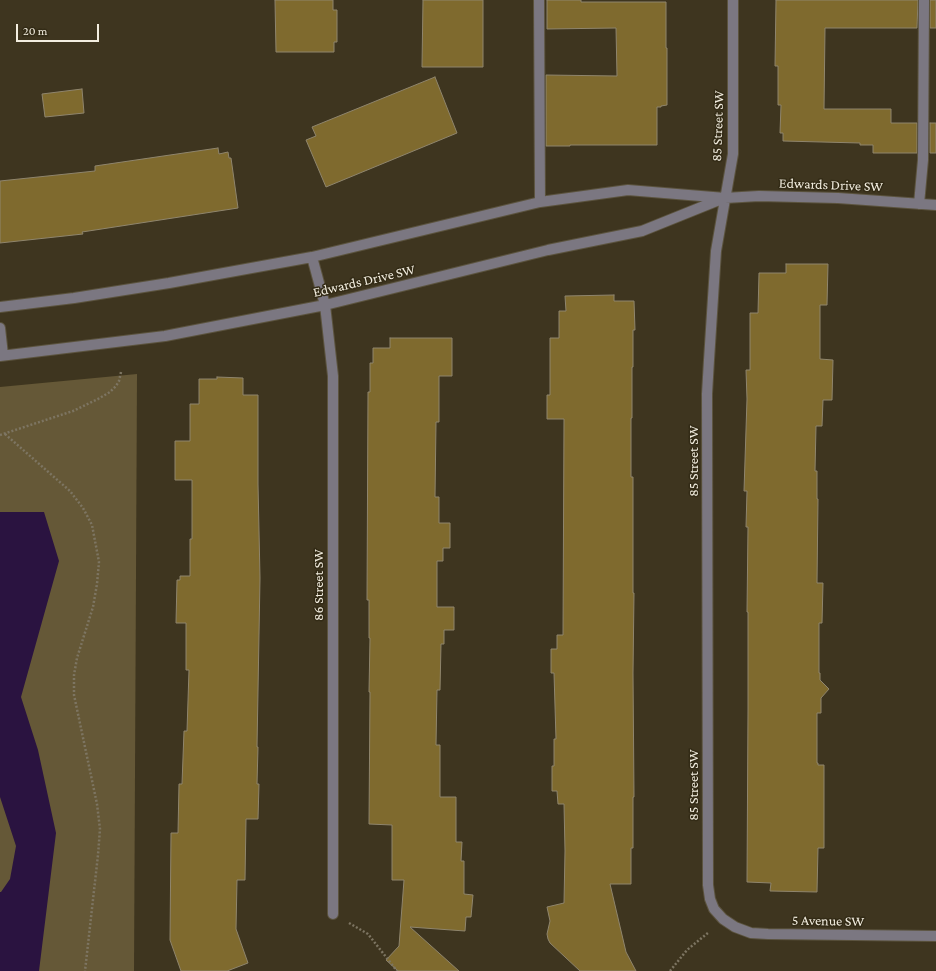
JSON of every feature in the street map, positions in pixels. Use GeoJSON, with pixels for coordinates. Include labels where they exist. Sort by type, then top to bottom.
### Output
{"type":"FeatureCollection","features":[{"type":"Feature","properties":{"kind":"street"},"geometry":{"type":"LineString","coordinates":[[539,0],[540,202]]}},
{"type":"Feature","properties":{"kind":"street","name":"85 Street SW"},"geometry":{"type":"LineString","coordinates":[[723,919],[714,909],[710,899],[708,885],[707,394],[716,251],[733,154],[733,0]]}},
{"type":"Feature","properties":{"kind":"street"},"geometry":{"type":"LineString","coordinates":[[919,204],[923,160],[924,0]]}},
{"type":"Feature","properties":{"kind":"street","name":"Edwards Drive SW"},"geometry":{"type":"LineString","coordinates":[[0,308],[168,283],[312,257],[540,202],[628,190],[725,198],[759,196],[838,198],[936,205]]}},
{"type":"Feature","properties":{"kind":"street","name":"Edwards Drive SW"},"geometry":{"type":"LineString","coordinates":[[1,356],[165,336],[325,305],[548,250],[642,231],[725,198]]}},
{"type":"Feature","properties":{"kind":"street","name":"86 Street SW"},"geometry":{"type":"LineString","coordinates":[[312,257],[325,305],[333,376],[333,914]]}},
{"type":"Feature","properties":{"kind":"street"},"geometry":{"type":"LineString","coordinates":[[0,328],[1,356]]}},
{"type":"Feature","properties":{"kind":"street","name":"5 Avenue SW"},"geometry":{"type":"LineString","coordinates":[[723,919],[735,927],[751,933],[762,934],[936,936]]}},
{"type":"Feature","properties":{"kind":"path"},"geometry":{"type":"LineString","coordinates":[[0,435],[73,411],[98,399],[110,392],[116,386],[121,372]]}},
{"type":"Feature","properties":{"kind":"path"},"geometry":{"type":"LineString","coordinates":[[5,434],[70,491],[92,525],[99,562],[93,607],[77,658],[74,675],[74,695],[97,804],[100,829],[85,971]]}},
{"type":"Feature","properties":{"kind":"path"},"geometry":{"type":"LineString","coordinates":[[333,914],[368,934],[397,971]]}},
{"type":"Feature","properties":{"kind":"path"},"geometry":{"type":"LineString","coordinates":[[670,971],[687,950],[723,919]]}},
{"type":"Feature","properties":{"kind":"shaded area"},"geometry":{"type":"Polygon","coordinates":[[[137,374],[134,971],[0,971],[0,387],[137,374]]]}},
{"type":"Feature","properties":{"kind":"shaded area"},"geometry":{"type":"Polygon","coordinates":[[[0,512],[44,512],[59,561],[21,697],[38,750],[56,833],[39,971],[0,971],[0,892],[10,879],[16,846],[0,797],[0,512]]]}},
{"type":"Feature","properties":{"kind":"building"},"geometry":{"type":"Polygon","coordinates":[[[275,0],[333,0],[333,10],[337,10],[337,42],[334,42],[334,52],[276,52],[275,0]]]}},
{"type":"Feature","properties":{"kind":"building"},"geometry":{"type":"Polygon","coordinates":[[[423,0],[483,0],[483,67],[422,67],[423,0]]]}},
{"type":"Feature","properties":{"kind":"building"},"geometry":{"type":"Polygon","coordinates":[[[547,0],[581,0],[581,2],[666,2],[667,105],[657,107],[657,145],[546,146],[546,75],[617,76],[616,28],[547,29],[547,0]]]}},
{"type":"Feature","properties":{"kind":"building"},"geometry":{"type":"Polygon","coordinates":[[[776,0],[918,0],[917,28],[825,28],[824,109],[891,109],[891,123],[917,123],[917,153],[873,153],[873,145],[860,145],[860,143],[783,141],[783,133],[780,133],[781,105],[778,105],[778,66],[775,66],[776,0]]]}},
{"type":"Feature","properties":{"kind":"building"},"geometry":{"type":"Polygon","coordinates":[[[930,0],[936,0],[936,28],[930,28],[930,0]]]}},
{"type":"Feature","properties":{"kind":"building"},"geometry":{"type":"Polygon","coordinates":[[[435,77],[457,133],[326,187],[306,140],[316,136],[312,127],[435,77]]]}},
{"type":"Feature","properties":{"kind":"building"},"geometry":{"type":"Polygon","coordinates":[[[82,89],[84,113],[45,117],[42,94],[82,89]]]}},
{"type":"Feature","properties":{"kind":"building"},"geometry":{"type":"Polygon","coordinates":[[[930,123],[936,123],[936,153],[930,153],[930,123]]]}},
{"type":"Feature","properties":{"kind":"building"},"geometry":{"type":"Polygon","coordinates":[[[218,148],[219,154],[228,152],[229,158],[231,158],[238,208],[82,232],[83,234],[0,243],[0,181],[95,171],[95,166],[218,148]]]}},
{"type":"Feature","properties":{"kind":"building"},"geometry":{"type":"Polygon","coordinates":[[[786,264],[828,264],[827,305],[820,305],[820,359],[833,360],[832,400],[823,400],[822,426],[816,426],[815,471],[817,471],[818,499],[817,583],[823,583],[822,623],[819,623],[819,673],[820,680],[829,689],[821,698],[821,713],[817,713],[817,763],[818,765],[824,765],[824,848],[818,848],[817,892],[770,891],[771,883],[747,882],[748,527],[746,527],[747,491],[744,491],[747,399],[746,370],[750,370],[750,313],[758,313],[759,273],[786,273],[786,264]]]}},
{"type":"Feature","properties":{"kind":"building"},"geometry":{"type":"Polygon","coordinates":[[[614,295],[614,301],[634,301],[635,330],[633,330],[631,477],[633,477],[634,797],[633,848],[631,848],[631,884],[610,884],[626,952],[636,971],[580,971],[550,943],[547,934],[550,921],[547,907],[564,903],[565,851],[564,804],[558,804],[557,791],[552,791],[554,739],[556,739],[554,673],[551,673],[551,649],[557,649],[557,635],[563,635],[564,419],[547,419],[547,395],[550,395],[550,338],[559,338],[559,311],[566,311],[565,296],[614,295]]]}},
{"type":"Feature","properties":{"kind":"building"},"geometry":{"type":"Polygon","coordinates":[[[390,338],[452,338],[452,376],[439,376],[439,422],[436,422],[435,497],[439,497],[439,523],[450,523],[450,548],[443,548],[443,561],[437,561],[437,607],[454,607],[454,630],[444,630],[444,644],[441,644],[440,690],[437,690],[436,745],[440,745],[440,797],[456,797],[456,842],[462,842],[461,861],[464,861],[464,894],[473,895],[471,917],[466,917],[465,931],[410,927],[459,971],[398,971],[386,960],[399,946],[404,880],[392,880],[392,825],[369,824],[370,638],[369,600],[367,600],[368,392],[370,392],[370,363],[373,363],[373,348],[390,348],[390,338]]]}},
{"type":"Feature","properties":{"kind":"building"},"geometry":{"type":"Polygon","coordinates":[[[217,377],[243,378],[243,395],[258,395],[260,578],[257,747],[257,784],[259,784],[258,819],[246,819],[245,880],[237,880],[236,929],[248,963],[227,971],[181,971],[170,940],[171,833],[178,833],[179,784],[182,784],[184,731],[187,731],[189,670],[186,670],[186,623],[176,623],[177,580],[180,580],[180,576],[190,576],[190,539],[192,539],[192,480],[175,480],[175,441],[190,441],[190,404],[199,404],[199,379],[217,379],[217,377]]]}}]}
